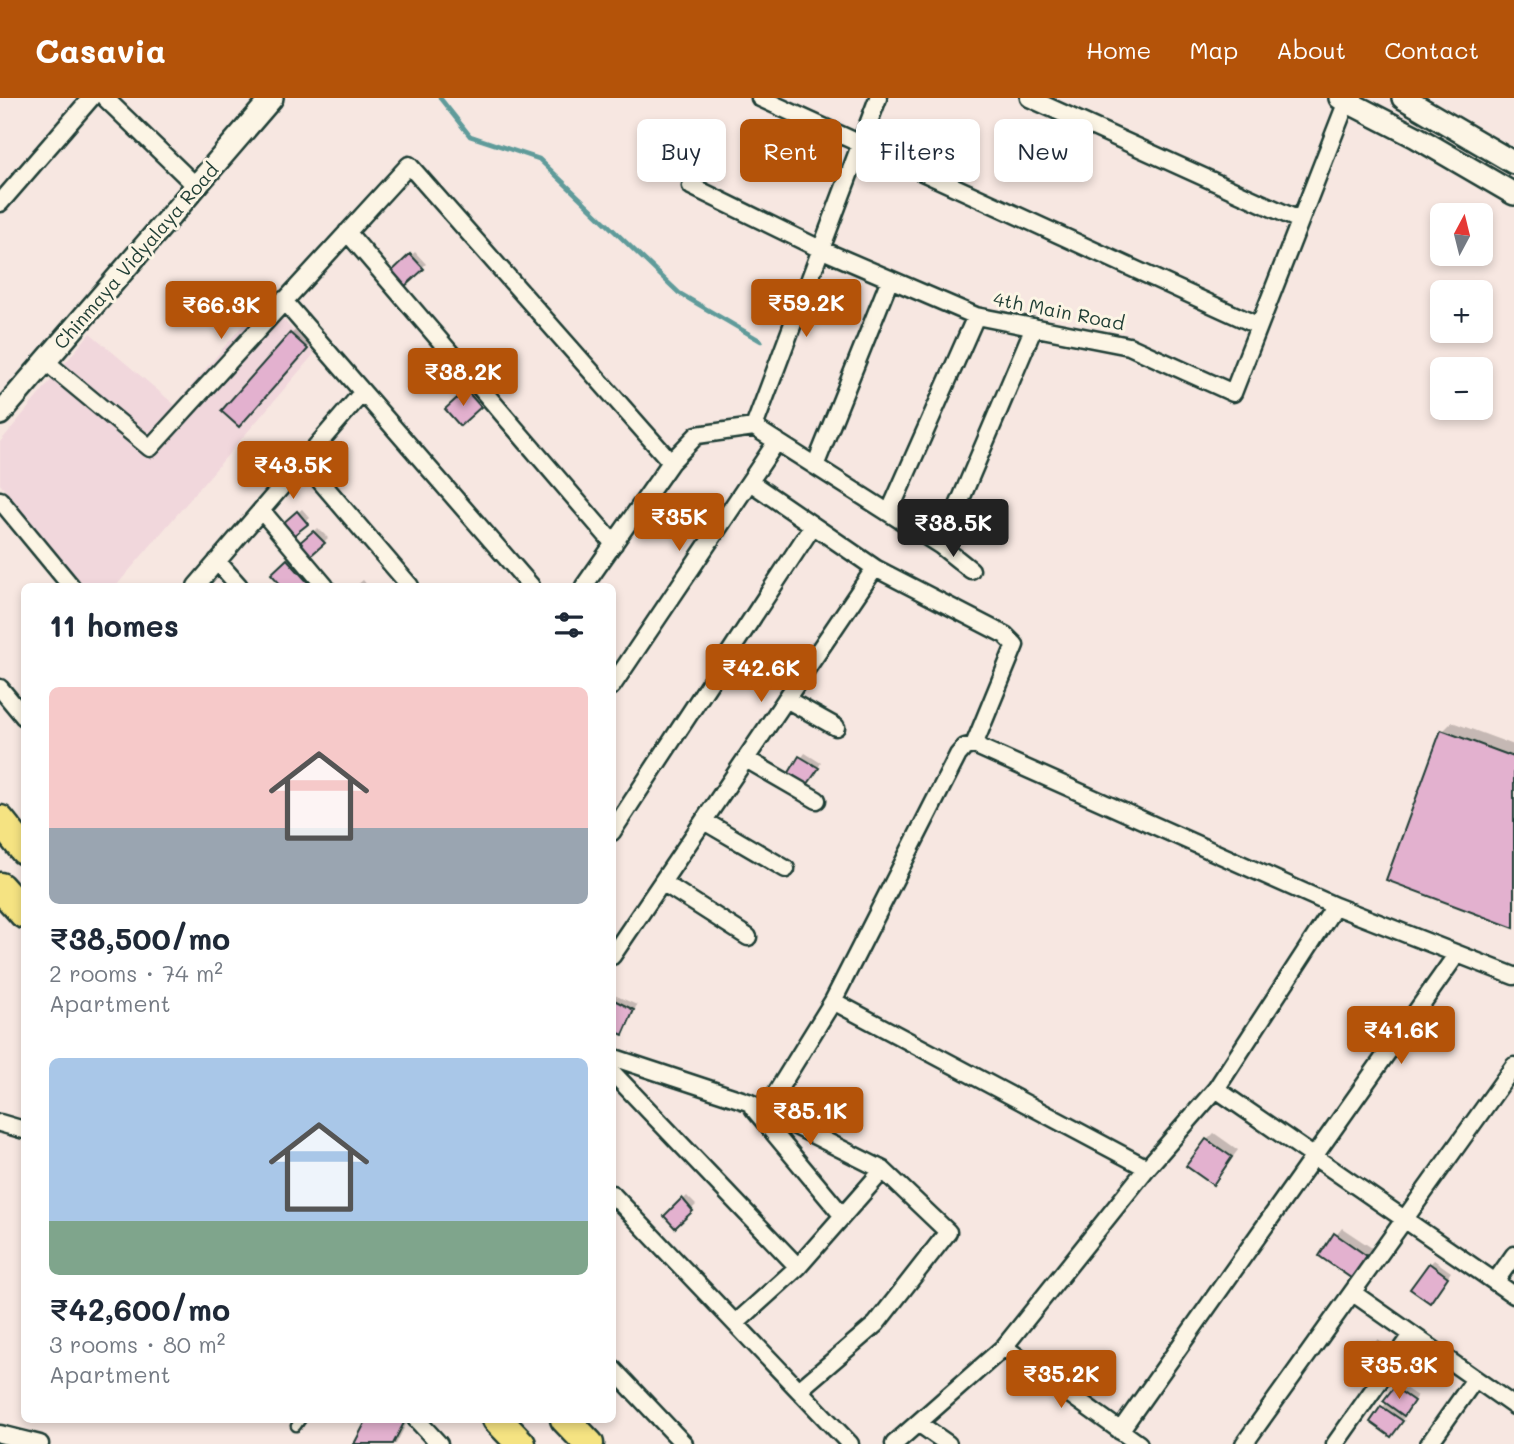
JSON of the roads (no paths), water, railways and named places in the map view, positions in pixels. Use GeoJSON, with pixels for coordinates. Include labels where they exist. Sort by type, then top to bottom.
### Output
{"type":"FeatureCollection","features":[{"type":"Feature","properties":{"kind":"highway"},"geometry":{"type":"LineString","coordinates":[[0,820],[21,845]]}},
{"type":"Feature","properties":{"kind":"highway"},"geometry":{"type":"LineString","coordinates":[[0,887],[21,911]]}},
{"type":"Feature","properties":{"kind":"highway"},"geometry":{"type":"LineString","coordinates":[[501,1423],[521,1444]]}},
{"type":"Feature","properties":{"kind":"highway"},"geometry":{"type":"LineString","coordinates":[[569,1423],[589,1444]]}},
{"type":"Feature","properties":{"kind":"street"},"geometry":{"type":"LineString","coordinates":[[0,203],[92,98]]}},
{"type":"Feature","properties":{"kind":"street"},"geometry":{"type":"LineString","coordinates":[[105,98],[196,186]]}},
{"type":"Feature","properties":{"kind":"street","name":"Chinmaya Vidyalaya Road"},"geometry":{"type":"LineString","coordinates":[[0,414],[272,98]]}},
{"type":"Feature","properties":{"kind":"street"},"geometry":{"type":"LineString","coordinates":[[760,98],[856,142]]}},
{"type":"Feature","properties":{"kind":"street"},"geometry":{"type":"LineString","coordinates":[[869,119],[878,98]]}},
{"type":"Feature","properties":{"kind":"street"},"geometry":{"type":"LineString","coordinates":[[1029,98],[1299,220]]}},
{"type":"Feature","properties":{"kind":"street"},"geometry":{"type":"LineString","coordinates":[[1404,98],[1514,163]]}},
{"type":"Feature","properties":{"kind":"street"},"geometry":{"type":"LineString","coordinates":[[1343,100],[1416,137],[1514,194]]}},
{"type":"Feature","properties":{"kind":"street","name":"4th Main Road"},"geometry":{"type":"LineString","coordinates":[[691,186],[820,249],[976,316],[1129,346],[1233,393],[1343,100]]}},
{"type":"Feature","properties":{"kind":"street"},"geometry":{"type":"LineString","coordinates":[[754,426],[856,151]]}},
{"type":"Feature","properties":{"kind":"street"},"geometry":{"type":"LineString","coordinates":[[45,361],[150,448],[409,165],[671,462]]}},
{"type":"Feature","properties":{"kind":"street"},"geometry":{"type":"LineString","coordinates":[[944,182],[1259,326]]}},
{"type":"Feature","properties":{"kind":"street"},"geometry":{"type":"LineString","coordinates":[[347,232],[614,544]]}},
{"type":"Feature","properties":{"kind":"street"},"geometry":{"type":"LineString","coordinates":[[815,466],[890,279]]}},
{"type":"Feature","properties":{"kind":"street"},"geometry":{"type":"LineString","coordinates":[[283,300],[528,583]]}},
{"type":"Feature","properties":{"kind":"street"},"geometry":{"type":"LineString","coordinates":[[889,513],[976,316]]}},
{"type":"Feature","properties":{"kind":"street"},"geometry":{"type":"LineString","coordinates":[[941,546],[1034,327]]}},
{"type":"Feature","properties":{"kind":"street"},"geometry":{"type":"LineString","coordinates":[[199,583],[362,393]]}},
{"type":"Feature","properties":{"kind":"street"},"geometry":{"type":"LineString","coordinates":[[586,583],[671,462],[697,435],[754,426],[941,546],[971,570]]}},
{"type":"Feature","properties":{"kind":"street"},"geometry":{"type":"LineString","coordinates":[[616,680],[777,441]]}},
{"type":"Feature","properties":{"kind":"street"},"geometry":{"type":"LineString","coordinates":[[303,461],[407,583]]}},
{"type":"Feature","properties":{"kind":"street"},"geometry":{"type":"LineString","coordinates":[[750,482],[875,568],[1005,635],[1015,645],[974,746]]}},
{"type":"Feature","properties":{"kind":"street"},"geometry":{"type":"LineString","coordinates":[[0,500],[69,583]]}},
{"type":"Feature","properties":{"kind":"street"},"geometry":{"type":"LineString","coordinates":[[261,510],[322,583]]}},
{"type":"Feature","properties":{"kind":"street"},"geometry":{"type":"LineString","coordinates":[[616,826],[812,527]]}},
{"type":"Feature","properties":{"kind":"street"},"geometry":{"type":"LineString","coordinates":[[217,561],[236,583]]}},
{"type":"Feature","properties":{"kind":"street"},"geometry":{"type":"LineString","coordinates":[[616,950],[875,568]]}},
{"type":"Feature","properties":{"kind":"street"},"geometry":{"type":"LineString","coordinates":[[0,688],[21,713]]}},
{"type":"Feature","properties":{"kind":"street"},"geometry":{"type":"LineString","coordinates":[[786,699],[836,727]]}},
{"type":"Feature","properties":{"kind":"street"},"geometry":{"type":"LineString","coordinates":[[765,1111],[834,1001],[958,755],[965,747],[974,746],[1335,905],[1514,976]]}},
{"type":"Feature","properties":{"kind":"street"},"geometry":{"type":"LineString","coordinates":[[746,759],[817,800]]}},
{"type":"Feature","properties":{"kind":"street"},"geometry":{"type":"LineString","coordinates":[[704,821],[786,869]]}},
{"type":"Feature","properties":{"kind":"street"},"geometry":{"type":"LineString","coordinates":[[662,883],[748,937]]}},
{"type":"Feature","properties":{"kind":"street"},"geometry":{"type":"LineString","coordinates":[[894,1444],[1004,1347],[1147,1168],[1216,1089],[1335,905]]}},
{"type":"Feature","properties":{"kind":"street"},"geometry":{"type":"LineString","coordinates":[[1120,1431],[1457,954]]}},
{"type":"Feature","properties":{"kind":"street"},"geometry":{"type":"LineString","coordinates":[[834,1001],[1147,1168]]}},
{"type":"Feature","properties":{"kind":"street"},"geometry":{"type":"LineString","coordinates":[[616,1059],[748,1102],[883,1170],[948,1232],[876,1324],[799,1390]]}},
{"type":"Feature","properties":{"kind":"street"},"geometry":{"type":"LineString","coordinates":[[1244,1444],[1514,1066]]}},
{"type":"Feature","properties":{"kind":"street"},"geometry":{"type":"LineString","coordinates":[[616,1076],[798,1267]]}},
{"type":"Feature","properties":{"kind":"street"},"geometry":{"type":"LineString","coordinates":[[1216,1089],[1514,1294]]}},
{"type":"Feature","properties":{"kind":"street"},"geometry":{"type":"LineString","coordinates":[[748,1102],[843,1216]]}},
{"type":"Feature","properties":{"kind":"street"},"geometry":{"type":"LineString","coordinates":[[0,1124],[21,1129]]}},
{"type":"Feature","properties":{"kind":"street"},"geometry":{"type":"LineString","coordinates":[[736,1323],[798,1267],[883,1170]]}},
{"type":"Feature","properties":{"kind":"street"},"geometry":{"type":"LineString","coordinates":[[616,1198],[850,1444]]}},
{"type":"Feature","properties":{"kind":"street"},"geometry":{"type":"LineString","coordinates":[[1495,1282],[1514,1255]]}},
{"type":"Feature","properties":{"kind":"street"},"geometry":{"type":"LineString","coordinates":[[1353,1293],[1514,1406]]}},
{"type":"Feature","properties":{"kind":"street"},"geometry":{"type":"LineString","coordinates":[[1335,1444],[1412,1335]]}},
{"type":"Feature","properties":{"kind":"street"},"geometry":{"type":"LineString","coordinates":[[1004,1347],[1139,1444]]}},
{"type":"Feature","properties":{"kind":"street"},"geometry":{"type":"LineString","coordinates":[[616,1372],[684,1444]]}},
{"type":"Feature","properties":{"kind":"street"},"geometry":{"type":"LineString","coordinates":[[1429,1444],[1475,1379]]}},
{"type":"Feature","properties":{"kind":"street"},"geometry":{"type":"LineString","coordinates":[[420,1423],[439,1444]]}},
{"type":"Feature","properties":{"kind":"street"},"geometry":{"type":"LineString","coordinates":[[918,1423],[948,1444]]}},
{"type":"Feature","properties":{"kind":"street"},"geometry":{"type":"LineString","coordinates":[[0,1434],[40,1444]]}},
{"type":"Feature","properties":{"kind":"waterway"},"geometry":{"type":"LineString","coordinates":[[440,98],[470,136],[539,159],[679,293],[761,341]]}}]}
